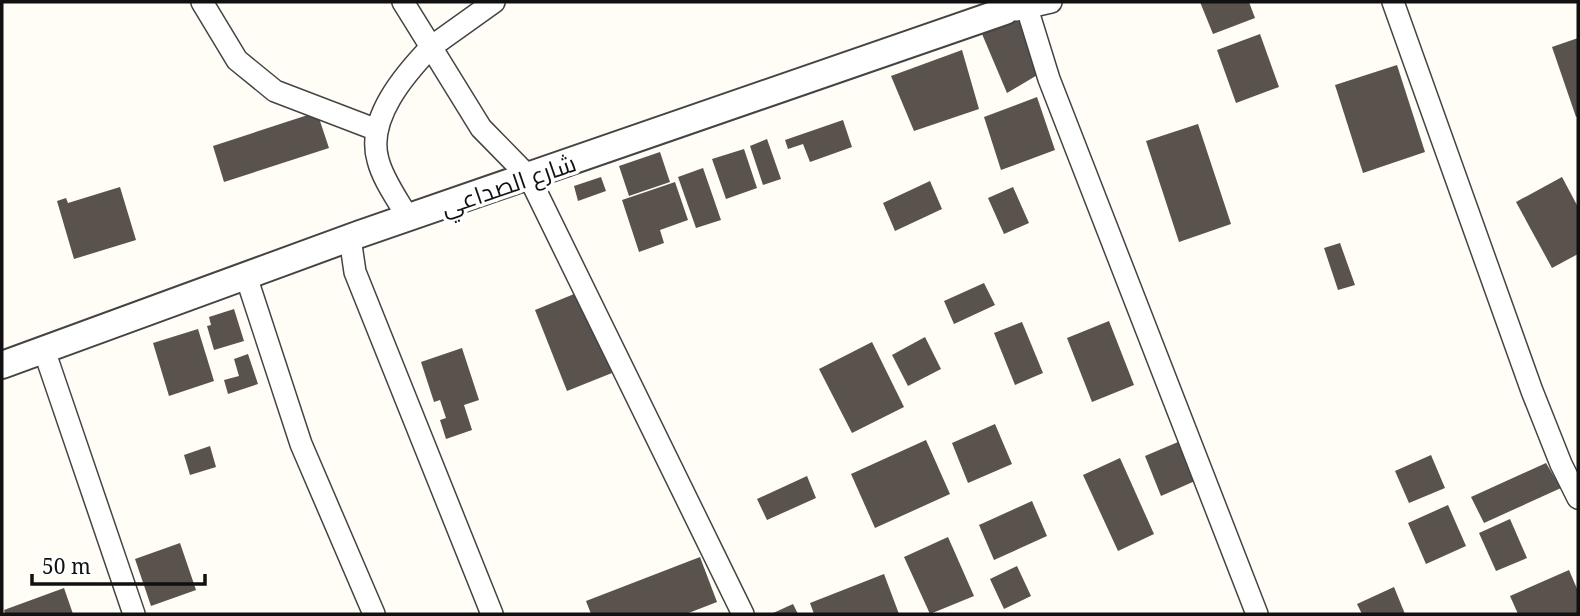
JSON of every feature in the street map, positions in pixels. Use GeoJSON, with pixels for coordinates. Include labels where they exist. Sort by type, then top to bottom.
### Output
{"type":"FeatureCollection","features":[{"type":"Feature","properties":{"kind":"street"},"geometry":{"type":"LineString","coordinates":[[202,2],[237,60],[275,91],[377,130]]}},
{"type":"Feature","properties":{"kind":"street"},"geometry":{"type":"LineString","coordinates":[[403,2],[481,128],[529,177],[743,614]]}},
{"type":"Feature","properties":{"kind":"street"},"geometry":{"type":"LineString","coordinates":[[408,218],[377,160],[377,130],[410,69],[431,47],[495,2]]}},
{"type":"Feature","properties":{"kind":"street"},"geometry":{"type":"LineString","coordinates":[[1051,2],[1015,7],[1049,79],[1257,614]]}},
{"type":"Feature","properties":{"kind":"street"},"geometry":{"type":"LineString","coordinates":[[1393,2],[1532,391],[1561,464],[1578,498]]}},
{"type":"Feature","properties":{"kind":"street","name":"شارع الصداعي"},"geometry":{"type":"LineString","coordinates":[[2,365],[350,238],[1015,7]]}},
{"type":"Feature","properties":{"kind":"street"},"geometry":{"type":"LineString","coordinates":[[350,238],[355,272],[492,614]]}},
{"type":"Feature","properties":{"kind":"street"},"geometry":{"type":"LineString","coordinates":[[246,276],[301,444],[374,614]]}},
{"type":"Feature","properties":{"kind":"street"},"geometry":{"type":"LineString","coordinates":[[44,350],[134,614]]}},
{"type":"Feature","properties":{"kind":"building"},"geometry":{"type":"Polygon","coordinates":[[[1200,2],[1249,2],[1255,18],[1213,34],[1200,2]]]}},
{"type":"Feature","properties":{"kind":"building"},"geometry":{"type":"Polygon","coordinates":[[[1019,17],[1039,74],[1007,93],[982,34],[1019,17]]]}},
{"type":"Feature","properties":{"kind":"building"},"geometry":{"type":"Polygon","coordinates":[[[1260,34],[1279,87],[1236,103],[1217,50],[1260,34]]]}},
{"type":"Feature","properties":{"kind":"building"},"geometry":{"type":"Polygon","coordinates":[[[1578,38],[1578,116],[1576,117],[1552,47],[1578,38]]]}},
{"type":"Feature","properties":{"kind":"building"},"geometry":{"type":"Polygon","coordinates":[[[962,50],[979,109],[914,131],[891,76],[962,50]]]}},
{"type":"Feature","properties":{"kind":"building"},"geometry":{"type":"Polygon","coordinates":[[[1397,65],[1425,152],[1363,173],[1335,85],[1397,65]]]}},
{"type":"Feature","properties":{"kind":"building"},"geometry":{"type":"Polygon","coordinates":[[[1037,97],[1055,150],[1001,170],[984,117],[1037,97]]]}},
{"type":"Feature","properties":{"kind":"building"},"geometry":{"type":"Polygon","coordinates":[[[317,112],[329,148],[224,182],[213,146],[317,112]]]}},
{"type":"Feature","properties":{"kind":"building"},"geometry":{"type":"Polygon","coordinates":[[[843,120],[852,147],[810,162],[803,144],[788,149],[785,140],[843,120]]]}},
{"type":"Feature","properties":{"kind":"building"},"geometry":{"type":"Polygon","coordinates":[[[1198,124],[1231,224],[1179,242],[1146,141],[1198,124]]]}},
{"type":"Feature","properties":{"kind":"building"},"geometry":{"type":"Polygon","coordinates":[[[767,139],[781,179],[763,185],[750,146],[767,139]]]}},
{"type":"Feature","properties":{"kind":"building"},"geometry":{"type":"Polygon","coordinates":[[[744,149],[757,188],[726,199],[712,159],[744,149]]]}},
{"type":"Feature","properties":{"kind":"building"},"geometry":{"type":"Polygon","coordinates":[[[660,152],[670,182],[629,196],[619,166],[660,152]]]}},
{"type":"Feature","properties":{"kind":"building"},"geometry":{"type":"Polygon","coordinates":[[[703,168],[721,220],[696,228],[678,177],[703,168]]]}},
{"type":"Feature","properties":{"kind":"building"},"geometry":{"type":"Polygon","coordinates":[[[601,177],[606,191],[578,201],[574,186],[601,177]]]}},
{"type":"Feature","properties":{"kind":"building"},"geometry":{"type":"Polygon","coordinates":[[[1562,177],[1578,207],[1578,254],[1552,268],[1516,202],[1562,177]]]}},
{"type":"Feature","properties":{"kind":"building"},"geometry":{"type":"Polygon","coordinates":[[[930,181],[942,209],[895,231],[883,203],[930,181]]]}},
{"type":"Feature","properties":{"kind":"building"},"geometry":{"type":"Polygon","coordinates":[[[675,182],[688,220],[660,230],[664,243],[639,252],[622,200],[675,182]]]}},
{"type":"Feature","properties":{"kind":"building"},"geometry":{"type":"Polygon","coordinates":[[[120,187],[136,240],[74,259],[57,201],[66,198],[68,203],[120,187]]]}},
{"type":"Feature","properties":{"kind":"building"},"geometry":{"type":"Polygon","coordinates":[[[1013,187],[1029,223],[1004,234],[988,198],[1013,187]]]}},
{"type":"Feature","properties":{"kind":"building"},"geometry":{"type":"Polygon","coordinates":[[[1340,243],[1355,285],[1338,290],[1324,248],[1340,243]]]}},
{"type":"Feature","properties":{"kind":"building"},"geometry":{"type":"Polygon","coordinates":[[[984,283],[995,305],[954,324],[944,301],[984,283]]]}},
{"type":"Feature","properties":{"kind":"building"},"geometry":{"type":"Polygon","coordinates":[[[579,292],[612,373],[567,391],[535,310],[579,292]]]}},
{"type":"Feature","properties":{"kind":"building"},"geometry":{"type":"Polygon","coordinates":[[[234,309],[244,341],[214,350],[207,326],[211,325],[209,317],[234,309]]]}},
{"type":"Feature","properties":{"kind":"building"},"geometry":{"type":"Polygon","coordinates":[[[1109,321],[1134,385],[1092,402],[1067,338],[1109,321]]]}},
{"type":"Feature","properties":{"kind":"building"},"geometry":{"type":"Polygon","coordinates":[[[1022,322],[1043,373],[1015,385],[994,333],[1022,322]]]}},
{"type":"Feature","properties":{"kind":"building"},"geometry":{"type":"Polygon","coordinates":[[[198,329],[214,381],[169,396],[153,343],[198,329]]]}},
{"type":"Feature","properties":{"kind":"building"},"geometry":{"type":"Polygon","coordinates":[[[925,337],[941,369],[908,386],[892,355],[925,337]]]}},
{"type":"Feature","properties":{"kind":"building"},"geometry":{"type":"Polygon","coordinates":[[[872,342],[904,407],[852,433],[819,369],[872,342]]]}},
{"type":"Feature","properties":{"kind":"building"},"geometry":{"type":"Polygon","coordinates":[[[462,348],[479,400],[464,405],[472,430],[446,439],[440,420],[446,418],[440,400],[434,402],[421,362],[462,348]]]}},
{"type":"Feature","properties":{"kind":"building"},"geometry":{"type":"Polygon","coordinates":[[[248,354],[258,384],[228,394],[224,380],[239,376],[234,359],[248,354]]]}},
{"type":"Feature","properties":{"kind":"building"},"geometry":{"type":"Polygon","coordinates":[[[995,424],[1012,464],[968,483],[952,443],[995,424]]]}},
{"type":"Feature","properties":{"kind":"building"},"geometry":{"type":"Polygon","coordinates":[[[926,440],[950,494],[875,528],[851,474],[926,440]]]}},
{"type":"Feature","properties":{"kind":"building"},"geometry":{"type":"Polygon","coordinates":[[[1178,442],[1195,481],[1161,496],[1145,456],[1178,442]]]}},
{"type":"Feature","properties":{"kind":"building"},"geometry":{"type":"Polygon","coordinates":[[[210,446],[216,467],[190,475],[184,455],[210,446]]]}},
{"type":"Feature","properties":{"kind":"building"},"geometry":{"type":"Polygon","coordinates":[[[1431,455],[1445,488],[1409,503],[1395,471],[1431,455]]]}},
{"type":"Feature","properties":{"kind":"building"},"geometry":{"type":"Polygon","coordinates":[[[1120,458],[1154,534],[1118,551],[1083,475],[1120,458]]]}},
{"type":"Feature","properties":{"kind":"building"},"geometry":{"type":"Polygon","coordinates":[[[1546,463],[1561,488],[1484,523],[1471,497],[1546,463]]]}},
{"type":"Feature","properties":{"kind":"building"},"geometry":{"type":"Polygon","coordinates":[[[807,476],[816,498],[767,520],[757,499],[807,476]]]}},
{"type":"Feature","properties":{"kind":"building"},"geometry":{"type":"Polygon","coordinates":[[[1032,501],[1047,536],[994,560],[979,525],[1032,501]]]}},
{"type":"Feature","properties":{"kind":"building"},"geometry":{"type":"Polygon","coordinates":[[[1448,505],[1466,546],[1426,564],[1408,523],[1448,505]]]}},
{"type":"Feature","properties":{"kind":"building"},"geometry":{"type":"Polygon","coordinates":[[[1510,519],[1527,558],[1496,571],[1479,533],[1510,519]]]}},
{"type":"Feature","properties":{"kind":"building"},"geometry":{"type":"Polygon","coordinates":[[[948,537],[974,596],[930,614],[904,557],[948,537]]]}},
{"type":"Feature","properties":{"kind":"building"},"geometry":{"type":"Polygon","coordinates":[[[180,543],[196,590],[151,606],[135,559],[180,543]]]}},
{"type":"Feature","properties":{"kind":"building"},"geometry":{"type":"Polygon","coordinates":[[[700,557],[717,602],[686,614],[591,614],[586,601],[700,557]]]}},
{"type":"Feature","properties":{"kind":"building"},"geometry":{"type":"Polygon","coordinates":[[[1017,566],[1031,596],[1004,609],[990,579],[1017,566]]]}},
{"type":"Feature","properties":{"kind":"building"},"geometry":{"type":"Polygon","coordinates":[[[1569,570],[1578,591],[1578,614],[1518,614],[1510,596],[1569,570]]]}},
{"type":"Feature","properties":{"kind":"building"},"geometry":{"type":"Polygon","coordinates":[[[884,574],[899,614],[814,614],[810,603],[884,574]]]}},
{"type":"Feature","properties":{"kind":"building"},"geometry":{"type":"Polygon","coordinates":[[[1394,587],[1405,614],[1362,614],[1357,604],[1394,587]]]}},
{"type":"Feature","properties":{"kind":"building"},"geometry":{"type":"Polygon","coordinates":[[[64,588],[73,614],[5,614],[4,610],[64,588]]]}},
{"type":"Feature","properties":{"kind":"building"},"geometry":{"type":"Polygon","coordinates":[[[793,604],[798,614],[771,614],[793,604]]]}}]}
